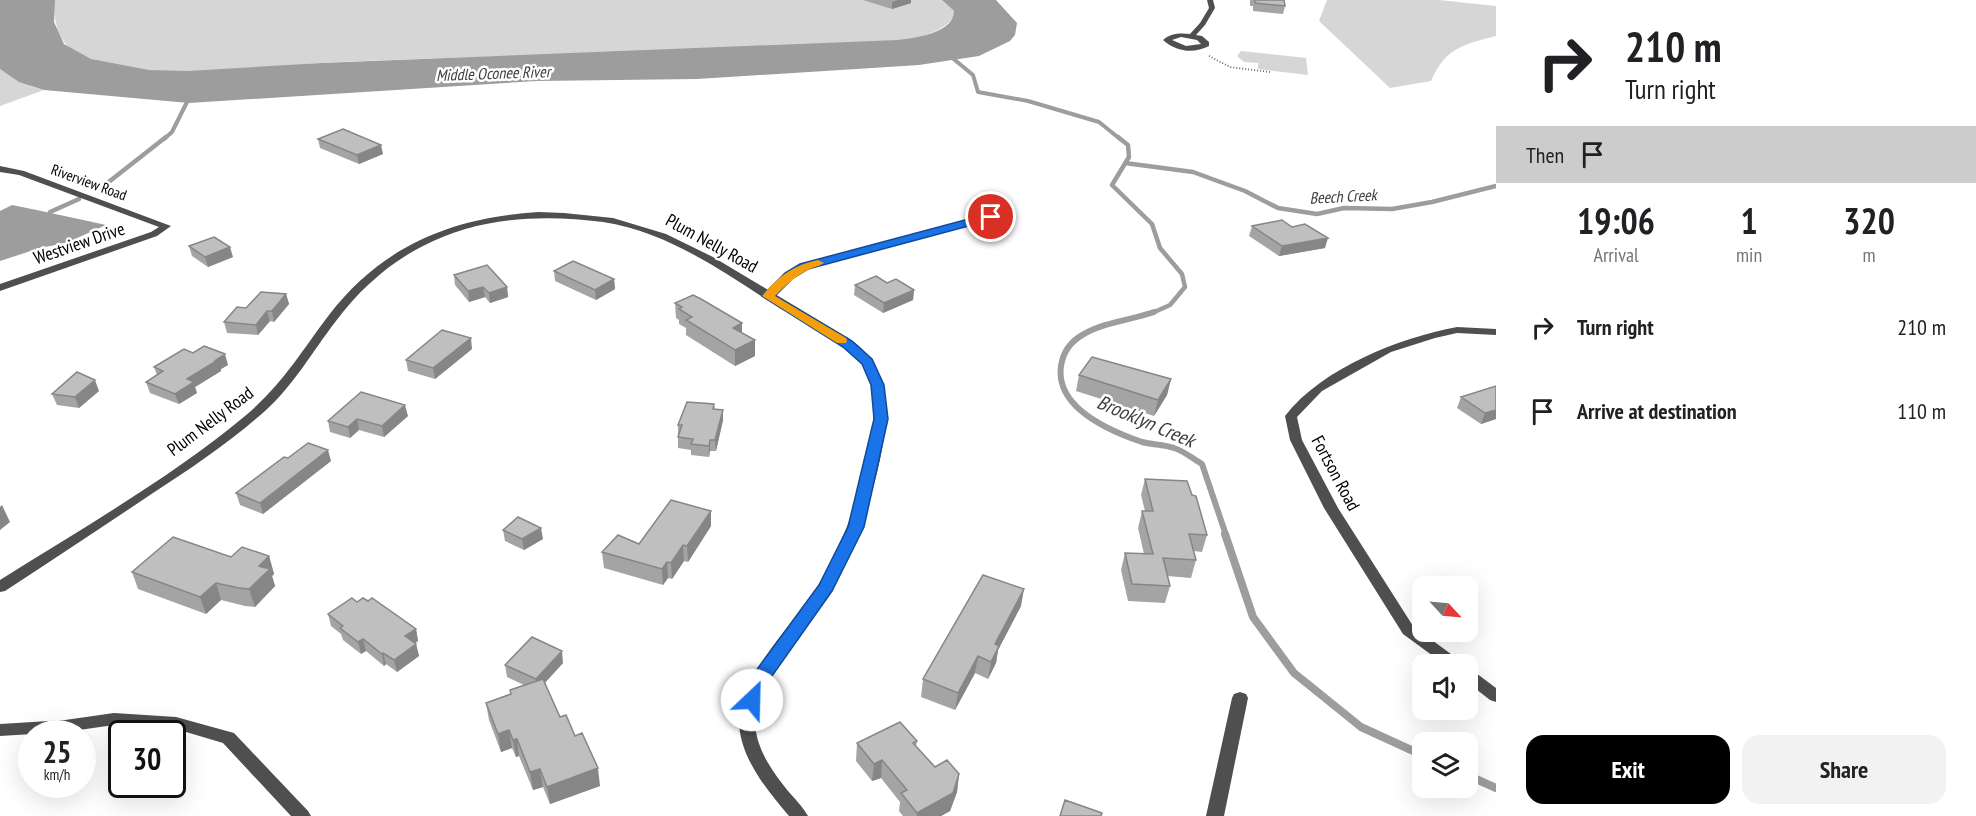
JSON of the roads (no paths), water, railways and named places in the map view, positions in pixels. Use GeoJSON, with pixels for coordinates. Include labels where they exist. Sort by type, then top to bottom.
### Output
{"type":"FeatureCollection","features":[{"type":"Feature","properties":{"kind":"street"},"geometry":{"type":"LineString","coordinates":[[1192,36],[1208,17],[1212,8],[1210,0]]}},
{"type":"Feature","properties":{"kind":"street","name":"Riverview Road"},"geometry":{"type":"LineString","coordinates":[[0,169],[21,173],[166,226]]}},
{"type":"Feature","properties":{"kind":"street","name":"Plum Nelly Road"},"geometry":{"type":"LineString","coordinates":[[0,587],[225,438],[274,396],[296,372],[326,326],[363,285],[388,262],[407,250],[450,230],[490,220],[572,216],[612,221],[649,231],[681,245],[847,344],[868,362],[878,385],[881,419],[856,527],[826,587],[758,681],[746,719],[754,759],[799,816]]}},
{"type":"Feature","properties":{"kind":"street"},"geometry":{"type":"LineString","coordinates":[[768,296],[789,276],[804,267],[991,217]]}},
{"type":"Feature","properties":{"kind":"street","name":"Westview Drive"},"geometry":{"type":"LineString","coordinates":[[0,288],[154,234],[166,226]]}},
{"type":"Feature","properties":{"kind":"street","name":"Fortson Road"},"geometry":{"type":"LineString","coordinates":[[1440,654],[1408,630],[1331,508],[1296,440],[1291,416],[1318,389],[1387,350],[1432,335],[1457,330],[1496,332]]}},
{"type":"Feature","properties":{"kind":"street"},"geometry":{"type":"LineString","coordinates":[[1478,682],[1496,696]]}},
{"type":"Feature","properties":{"kind":"street"},"geometry":{"type":"LineString","coordinates":[[1215,816],[1240,698]]}},
{"type":"Feature","properties":{"kind":"street"},"geometry":{"type":"LineString","coordinates":[[0,730],[65,726],[114,719],[177,723],[228,738],[302,816]]}},
{"type":"Feature","properties":{"kind":"water","name":"Middle Oconee River"},"geometry":{"type":"Polygon","coordinates":[[[0,0],[55,0],[54,22],[64,44],[91,59],[149,70],[188,71],[321,63],[898,40],[932,33],[948,25],[954,11],[942,0],[996,0],[1017,23],[1015,35],[1010,41],[979,56],[919,65],[697,79],[537,81],[189,103],[44,90],[19,82],[0,69],[0,0]]]}},
{"type":"Feature","properties":{"kind":"water"},"geometry":{"type":"Polygon","coordinates":[[[12,205],[106,225],[66,243],[40,248],[0,261],[0,211],[12,205]]]}},
{"type":"Feature","properties":{"kind":"waterway","name":"Brooklyn Creek"},"geometry":{"type":"LineString","coordinates":[[950,56],[973,75],[978,92],[1028,101],[1099,122],[1120,139]]}},
{"type":"Feature","properties":{"kind":"waterway"},"geometry":{"type":"LineString","coordinates":[[164,139],[172,132],[190,96]]}},
{"type":"Feature","properties":{"kind":"waterway"},"geometry":{"type":"LineString","coordinates":[[101,188],[166,137]]}},
{"type":"Feature","properties":{"kind":"waterway","name":"Brooklyn Creek"},"geometry":{"type":"LineString","coordinates":[[1118,137],[1128,145],[1129,157],[1125,163]]}},
{"type":"Feature","properties":{"kind":"waterway","name":"Beech Creek"},"geometry":{"type":"LineString","coordinates":[[1125,163],[1193,172],[1245,191],[1278,208],[1317,214],[1344,208],[1392,209],[1432,202],[1496,186]]}},
{"type":"Feature","properties":{"kind":"waterway","name":"Brooklyn Creek"},"geometry":{"type":"LineString","coordinates":[[1125,163],[1112,185],[1152,224],[1160,248],[1182,274],[1185,287],[1170,305],[1150,314]]}},
{"type":"Feature","properties":{"kind":"waterway"},"geometry":{"type":"LineString","coordinates":[[50,212],[79,199]]}},
{"type":"Feature","properties":{"kind":"waterway","name":"Brooklyn Creek"},"geometry":{"type":"LineString","coordinates":[[1154,312],[1101,327],[1079,337],[1068,347],[1064,356],[1061,381],[1067,394],[1087,416],[1142,442],[1178,449],[1202,464],[1226,535]]}},
{"type":"Feature","properties":{"kind":"waterway","name":"Brooklyn Creek"},"geometry":{"type":"LineString","coordinates":[[1225,534],[1253,617],[1294,673],[1361,727],[1412,750]]}},
{"type":"Feature","properties":{"kind":"waterway","name":"Brooklyn Creek"},"geometry":{"type":"LineString","coordinates":[[1478,780],[1496,788]]}}]}
